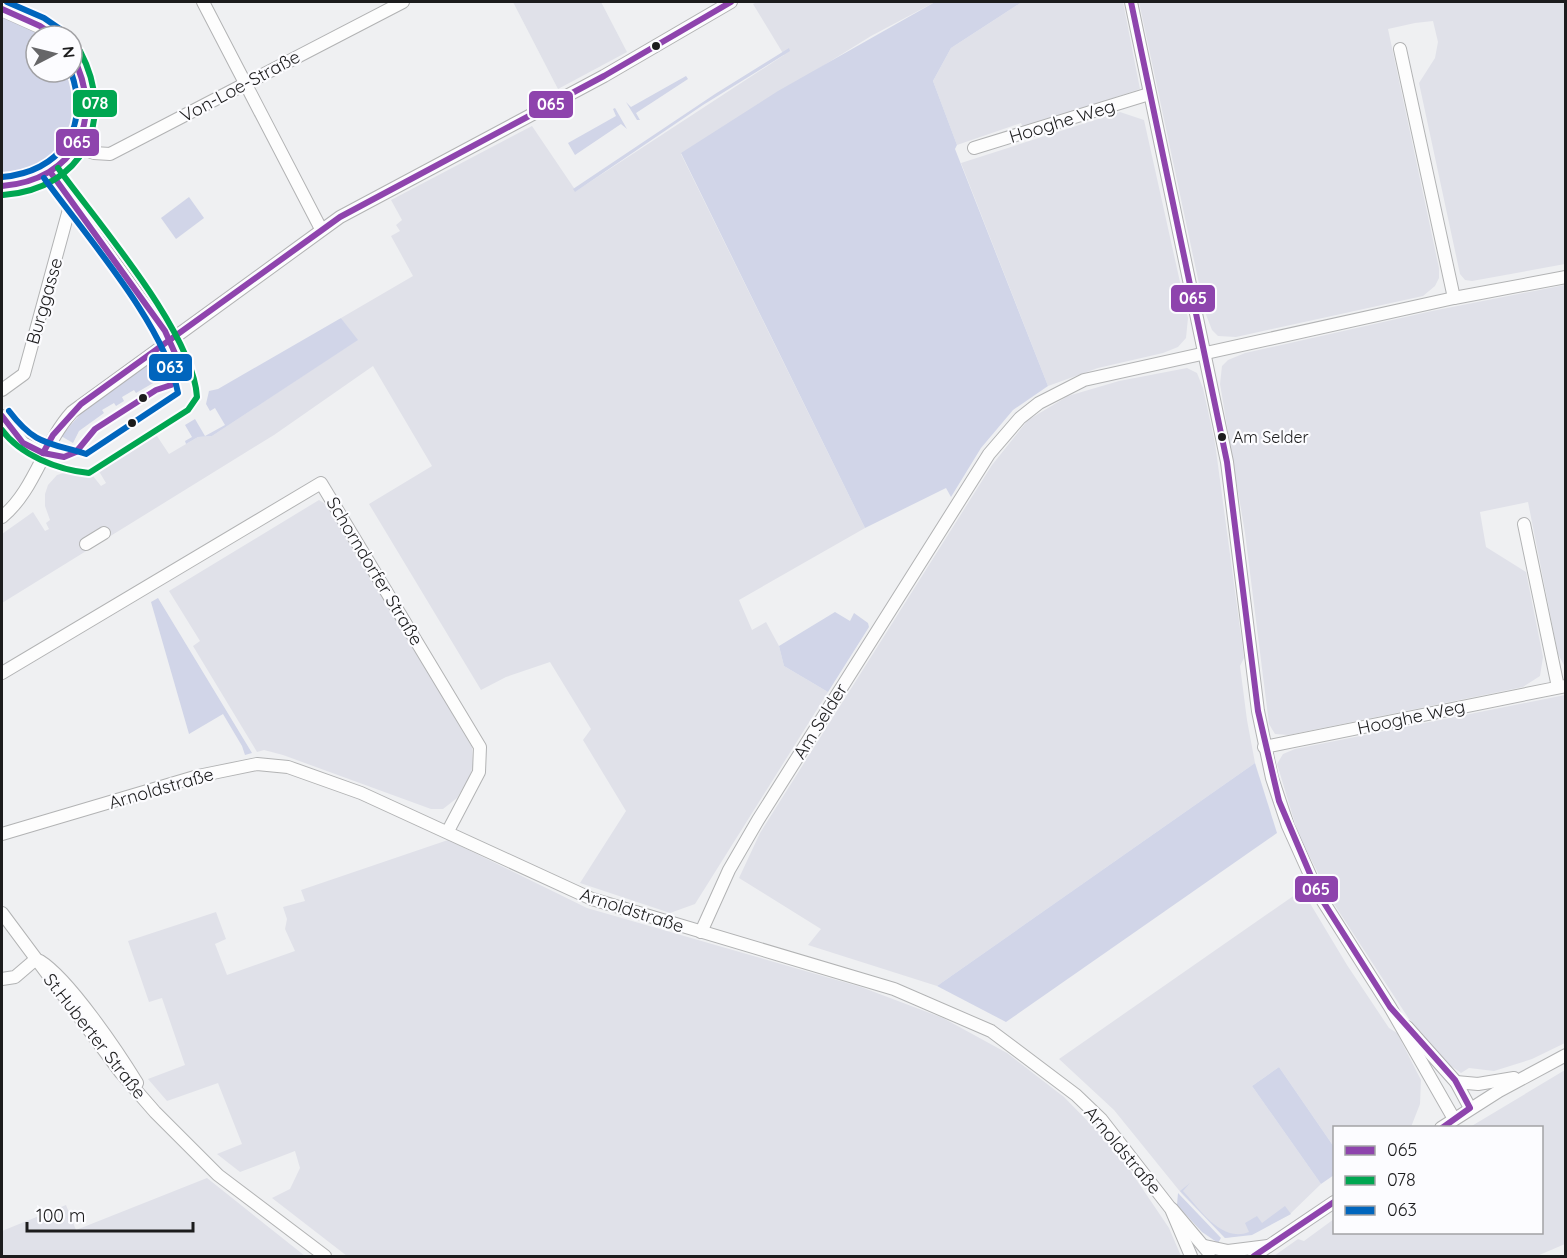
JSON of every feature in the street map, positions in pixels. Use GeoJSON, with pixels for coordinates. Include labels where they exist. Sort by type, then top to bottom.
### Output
{"type":"FeatureCollection","features":[{"type":"Feature","properties":{"kind":"main road"},"geometry":{"type":"LineString","coordinates":[[2,9],[36,24]]}},
{"type":"Feature","properties":{"kind":"main road"},"geometry":{"type":"LineString","coordinates":[[2,186],[28,183],[51,173],[75,146],[83,126],[86,101],[84,84]]}},
{"type":"Feature","properties":{"kind":"street"},"geometry":{"type":"LineString","coordinates":[[203,2],[321,229]]}},
{"type":"Feature","properties":{"kind":"street","name":"Von-Loe-Straße"},"geometry":{"type":"LineString","coordinates":[[75,146],[94,153],[110,154],[403,2]]}},
{"type":"Feature","properties":{"kind":"street"},"geometry":{"type":"LineString","coordinates":[[2,517],[24,494],[53,435],[72,412],[321,229],[391,188],[634,60],[731,2]]}},
{"type":"Feature","properties":{"kind":"street"},"geometry":{"type":"LineString","coordinates":[[1131,2],[1205,353],[1233,502],[1264,747],[1287,825],[1314,885],[1390,1007],[1454,1119]]}},
{"type":"Feature","properties":{"kind":"street"},"geometry":{"type":"LineString","coordinates":[[1400,49],[1454,298]]}},
{"type":"Feature","properties":{"kind":"street","name":"Hooghe Weg"},"geometry":{"type":"LineString","coordinates":[[974,148],[1149,94]]}},
{"type":"Feature","properties":{"kind":"street"},"geometry":{"type":"LineString","coordinates":[[51,173],[169,339]]}},
{"type":"Feature","properties":{"kind":"street","name":"Burggasse"},"geometry":{"type":"LineString","coordinates":[[2,390],[24,374],[71,202]]}},
{"type":"Feature","properties":{"kind":"street","name":"Am Selder"},"geometry":{"type":"LineString","coordinates":[[701,932],[729,870],[758,820],[952,511],[1003,436],[1020,418],[1063,389],[1084,380],[1454,298],[1566,277]]}},
{"type":"Feature","properties":{"kind":"street"},"geometry":{"type":"LineString","coordinates":[[2,416],[23,443],[43,453]]}},
{"type":"Feature","properties":{"kind":"street","name":"Schorndorfer Straße"},"geometry":{"type":"LineString","coordinates":[[2,673],[321,483],[480,747],[479,772],[448,831]]}},
{"type":"Feature","properties":{"kind":"street","name":"Hooghe Weg"},"geometry":{"type":"LineString","coordinates":[[1264,747],[1562,686],[1524,524]]}},
{"type":"Feature","properties":{"kind":"street"},"geometry":{"type":"LineString","coordinates":[[86,544],[104,533]]}},
{"type":"Feature","properties":{"kind":"street","name":"Arnoldstraße"},"geometry":{"type":"LineString","coordinates":[[2,834],[198,776],[257,764],[275,764],[299,771],[361,793],[448,831],[592,899],[894,989],[991,1031],[1076,1095],[1101,1119],[1171,1209],[1208,1251]]}},
{"type":"Feature","properties":{"kind":"street","name":"St.Huberter Straße"},"geometry":{"type":"LineString","coordinates":[[2,913],[121,1073],[155,1112],[218,1175],[325,1257]]}},
{"type":"Feature","properties":{"kind":"street"},"geometry":{"type":"LineString","coordinates":[[2,979],[15,977],[36,959]]}},
{"type":"Feature","properties":{"kind":"street"},"geometry":{"type":"LineString","coordinates":[[1390,1007],[1456,1082],[1470,1108]]}},
{"type":"Feature","properties":{"kind":"street"},"geometry":{"type":"LineString","coordinates":[[1444,1126],[1525,1076],[1566,1055]]}},
{"type":"Feature","properties":{"kind":"street"},"geometry":{"type":"LineString","coordinates":[[1456,1082],[1478,1084],[1525,1076]]}},
{"type":"Feature","properties":{"kind":"street"},"geometry":{"type":"LineString","coordinates":[[1254,1257],[1333,1203]]}},
{"type":"Feature","properties":{"kind":"street","name":"Arnoldstraße"},"geometry":{"type":"LineString","coordinates":[[1171,1209],[1191,1257]]}},
{"type":"Feature","properties":{"kind":"street"},"geometry":{"type":"LineString","coordinates":[[1208,1251],[1228,1251],[1269,1245]]}},
{"type":"Feature","properties":{"kind":"shaded area"},"geometry":{"type":"Polygon","coordinates":[[[513,2],[601,2],[627,52],[558,89],[513,2]]]}},
{"type":"Feature","properties":{"kind":"shaded area"},"geometry":{"type":"Polygon","coordinates":[[[757,2],[935,2],[871,36],[681,154],[865,528],[739,600],[752,630],[766,622],[779,646],[784,666],[828,692],[695,904],[670,913],[580,883],[626,811],[583,740],[591,729],[550,662],[506,677],[481,690],[369,504],[432,466],[373,366],[274,435],[2,603],[2,534],[33,512],[45,531],[49,529],[46,523],[50,520],[45,506],[45,494],[48,485],[57,475],[70,471],[83,472],[93,476],[101,486],[106,483],[97,468],[155,433],[169,454],[198,437],[212,436],[357,340],[341,318],[413,276],[391,236],[400,231],[396,225],[402,220],[391,200],[532,126],[576,191],[784,55],[753,4],[757,2]]]}},
{"type":"Feature","properties":{"kind":"shaded area"},"geometry":{"type":"Polygon","coordinates":[[[935,2],[1022,2],[951,48],[933,81],[957,145],[955,149],[1048,386],[1013,410],[981,448],[951,497],[946,488],[865,528],[681,153],[778,91],[935,2]]]}},
{"type":"Feature","properties":{"kind":"shaded area"},"geometry":{"type":"Polygon","coordinates":[[[1022,2],[1123,2],[1140,89],[1023,128],[1021,123],[957,145],[933,81],[951,48],[1022,2]]]}},
{"type":"Feature","properties":{"kind":"shaded area"},"geometry":{"type":"Polygon","coordinates":[[[1139,2],[1565,2],[1565,264],[1472,281],[1465,280],[1460,274],[1419,83],[1435,58],[1438,42],[1433,21],[1415,23],[1388,29],[1439,268],[1439,278],[1435,286],[1423,296],[1236,337],[1218,336],[1212,330],[1205,312],[1139,2]]]}},
{"type":"Feature","properties":{"kind":"shaded area"},"geometry":{"type":"Polygon","coordinates":[[[2,16],[24,26],[24,84],[76,84],[78,100],[74,132],[59,158],[46,168],[29,175],[2,180],[2,16]]]}},
{"type":"Feature","properties":{"kind":"shaded area"},"geometry":{"type":"Polygon","coordinates":[[[789,48],[790,51],[703,105],[575,192],[573,189],[715,94],[789,48]]]}},
{"type":"Feature","properties":{"kind":"shaded area"},"geometry":{"type":"Polygon","coordinates":[[[686,76],[688,79],[636,113],[640,120],[637,120],[626,102],[631,107],[686,76]]]}},
{"type":"Feature","properties":{"kind":"shaded area"},"geometry":{"type":"Polygon","coordinates":[[[615,108],[627,129],[621,124],[575,155],[568,143],[616,116],[613,109],[615,108]]]}},
{"type":"Feature","properties":{"kind":"shaded area"},"geometry":{"type":"Polygon","coordinates":[[[1120,112],[1144,120],[1188,318],[1186,338],[1178,347],[1163,353],[1098,368],[1048,386],[961,163],[1120,112]]]}},
{"type":"Feature","properties":{"kind":"shaded area"},"geometry":{"type":"Polygon","coordinates":[[[189,197],[204,218],[176,239],[161,218],[189,197]]]}},
{"type":"Feature","properties":{"kind":"shaded area"},"geometry":{"type":"Polygon","coordinates":[[[1565,285],[1565,667],[1558,654],[1528,502],[1480,512],[1486,547],[1526,572],[1543,657],[1540,676],[1523,687],[1288,735],[1275,734],[1269,724],[1245,533],[1220,384],[1222,366],[1228,360],[1245,353],[1432,311],[1565,285]]]}},
{"type":"Feature","properties":{"kind":"shaded area"},"geometry":{"type":"Polygon","coordinates":[[[341,318],[358,340],[212,436],[198,437],[186,444],[185,441],[192,437],[185,425],[195,419],[205,436],[225,425],[215,408],[210,411],[206,404],[209,391],[218,389],[341,318]]]}},
{"type":"Feature","properties":{"kind":"shaded area"},"geometry":{"type":"Polygon","coordinates":[[[152,358],[162,371],[160,379],[136,393],[134,390],[122,397],[124,401],[116,406],[114,403],[102,410],[104,413],[79,431],[73,443],[61,436],[84,410],[152,358]]]}},
{"type":"Feature","properties":{"kind":"shaded area"},"geometry":{"type":"Polygon","coordinates":[[[1187,368],[1197,373],[1203,388],[1215,443],[1244,658],[1240,666],[1255,763],[937,986],[808,945],[821,929],[739,878],[760,833],[992,465],[1028,420],[1068,396],[1119,381],[1187,368]]]}},
{"type":"Feature","properties":{"kind":"shaded area"},"geometry":{"type":"Polygon","coordinates":[[[319,500],[330,507],[472,747],[473,766],[469,778],[457,798],[443,809],[431,809],[283,755],[264,750],[257,752],[193,646],[200,641],[169,591],[319,500]]]}},
{"type":"Feature","properties":{"kind":"shaded area"},"geometry":{"type":"Polygon","coordinates":[[[158,598],[252,753],[245,755],[223,714],[189,734],[151,602],[158,598]]]}},
{"type":"Feature","properties":{"kind":"shaded area"},"geometry":{"type":"Polygon","coordinates":[[[835,612],[850,621],[854,613],[868,623],[869,627],[828,692],[784,666],[779,646],[835,612]]]}},
{"type":"Feature","properties":{"kind":"shaded area"},"geometry":{"type":"Polygon","coordinates":[[[1565,695],[1565,1043],[1532,1059],[1494,1071],[1469,1068],[1461,1073],[1451,1066],[1409,1019],[1332,901],[1298,833],[1277,764],[1283,754],[1295,749],[1565,695]]]}},
{"type":"Feature","properties":{"kind":"shaded area"},"geometry":{"type":"Polygon","coordinates":[[[1255,763],[1277,833],[1006,1022],[937,986],[1255,763]]]}},
{"type":"Feature","properties":{"kind":"shaded area"},"geometry":{"type":"Polygon","coordinates":[[[448,840],[587,908],[861,987],[943,1018],[1007,1053],[1064,1097],[1117,1151],[1169,1228],[1181,1256],[347,1256],[272,1198],[290,1189],[300,1168],[295,1151],[240,1172],[217,1154],[242,1144],[218,1083],[167,1101],[148,1079],[185,1065],[162,998],[149,1002],[128,941],[216,912],[226,939],[215,944],[227,975],[295,951],[285,929],[287,919],[283,907],[305,901],[301,890],[448,840]]]}},
{"type":"Feature","properties":{"kind":"shaded area"},"geometry":{"type":"Polygon","coordinates":[[[1302,890],[1347,965],[1389,1028],[1397,1033],[1421,1080],[1420,1104],[1411,1126],[1333,1126],[1333,1146],[1279,1067],[1252,1086],[1321,1184],[1289,1215],[1251,1234],[1225,1238],[1182,1194],[1114,1110],[1059,1059],[1302,890]]]}},
{"type":"Feature","properties":{"kind":"shaded area"},"geometry":{"type":"Polygon","coordinates":[[[1279,1067],[1333,1146],[1333,1176],[1321,1184],[1252,1086],[1279,1067]]]}},
{"type":"Feature","properties":{"kind":"shaded area"},"geometry":{"type":"Polygon","coordinates":[[[1565,1070],[1565,1244],[1537,1256],[1274,1256],[1298,1239],[1304,1241],[1333,1220],[1333,1234],[1543,1234],[1543,1126],[1472,1126],[1565,1070]]]}},
{"type":"Feature","properties":{"kind":"shaded area"},"geometry":{"type":"Polygon","coordinates":[[[207,1178],[305,1256],[2,1256],[2,1231],[66,1205],[76,1230],[207,1178]]]}},
{"type":"Feature","properties":{"kind":"shaded area"},"geometry":{"type":"Polygon","coordinates":[[[1190,1183],[1183,1191],[1204,1215],[1220,1229],[1229,1233],[1249,1232],[1245,1223],[1257,1216],[1262,1223],[1285,1206],[1291,1214],[1252,1235],[1225,1238],[1180,1191],[1190,1183]]]}},
{"type":"Feature","properties":{"kind":"shaded area"},"geometry":{"type":"Polygon","coordinates":[[[1178,1193],[1221,1238],[1218,1243],[1202,1232],[1177,1205],[1178,1193]]]}},
{"type":"Feature","properties":{"kind":"transit line","name":"063"},"geometry":{"type":"LineString","coordinates":[[7,2],[53,24]]}},
{"type":"Feature","properties":{"kind":"transit line","name":"065"},"geometry":{"type":"LineString","coordinates":[[43,453],[53,435],[81,404],[340,217],[604,76],[731,2]]}},
{"type":"Feature","properties":{"kind":"transit line","name":"065"},"geometry":{"type":"LineString","coordinates":[[1131,2],[1227,462],[1258,711],[1279,801],[1319,895],[1390,1007],[1455,1080],[1470,1108],[1445,1126]]}},
{"type":"Feature","properties":{"kind":"transit line","name":"065"},"geometry":{"type":"LineString","coordinates":[[2,9],[36,24]]}},
{"type":"Feature","properties":{"kind":"transit line","name":"078"},"geometry":{"type":"LineString","coordinates":[[3,195],[31,190],[54,180],[72,165],[85,147],[93,126],[95,102],[91,77],[84,60]]}},
{"type":"Feature","properties":{"kind":"transit line","name":"063"},"geometry":{"type":"LineString","coordinates":[[2,177],[40,166],[55,157],[66,144],[77,112],[74,84]]}},
{"type":"Feature","properties":{"kind":"transit line","name":"065"},"geometry":{"type":"LineString","coordinates":[[2,186],[28,181],[49,172],[66,159],[78,142],[84,123],[86,102],[83,84]]}},
{"type":"Feature","properties":{"kind":"transit line","name":"078"},"geometry":{"type":"LineString","coordinates":[[2,430],[19,447],[41,460],[65,469],[89,473],[188,410],[197,397],[191,371],[179,341],[162,310],[141,278],[58,168]]}},
{"type":"Feature","properties":{"kind":"transit line","name":"065"},"geometry":{"type":"LineString","coordinates":[[2,416],[23,443],[43,453],[64,457],[76,452],[95,429],[156,390],[171,385],[182,369],[165,331],[51,173]]}},
{"type":"Feature","properties":{"kind":"transit line","name":"063"},"geometry":{"type":"LineString","coordinates":[[9,411],[27,430],[43,441],[86,454],[178,393],[170,367],[141,310],[44,178]]}},
{"type":"Feature","properties":{"kind":"transit line","name":"065"},"geometry":{"type":"LineString","coordinates":[[1254,1256],[1333,1203]]}},
{"type":"Feature","properties":{"kind":"place","name":"Am Selder"},"geometry":{"type":"Point","coordinates":[1222,437]}}]}
